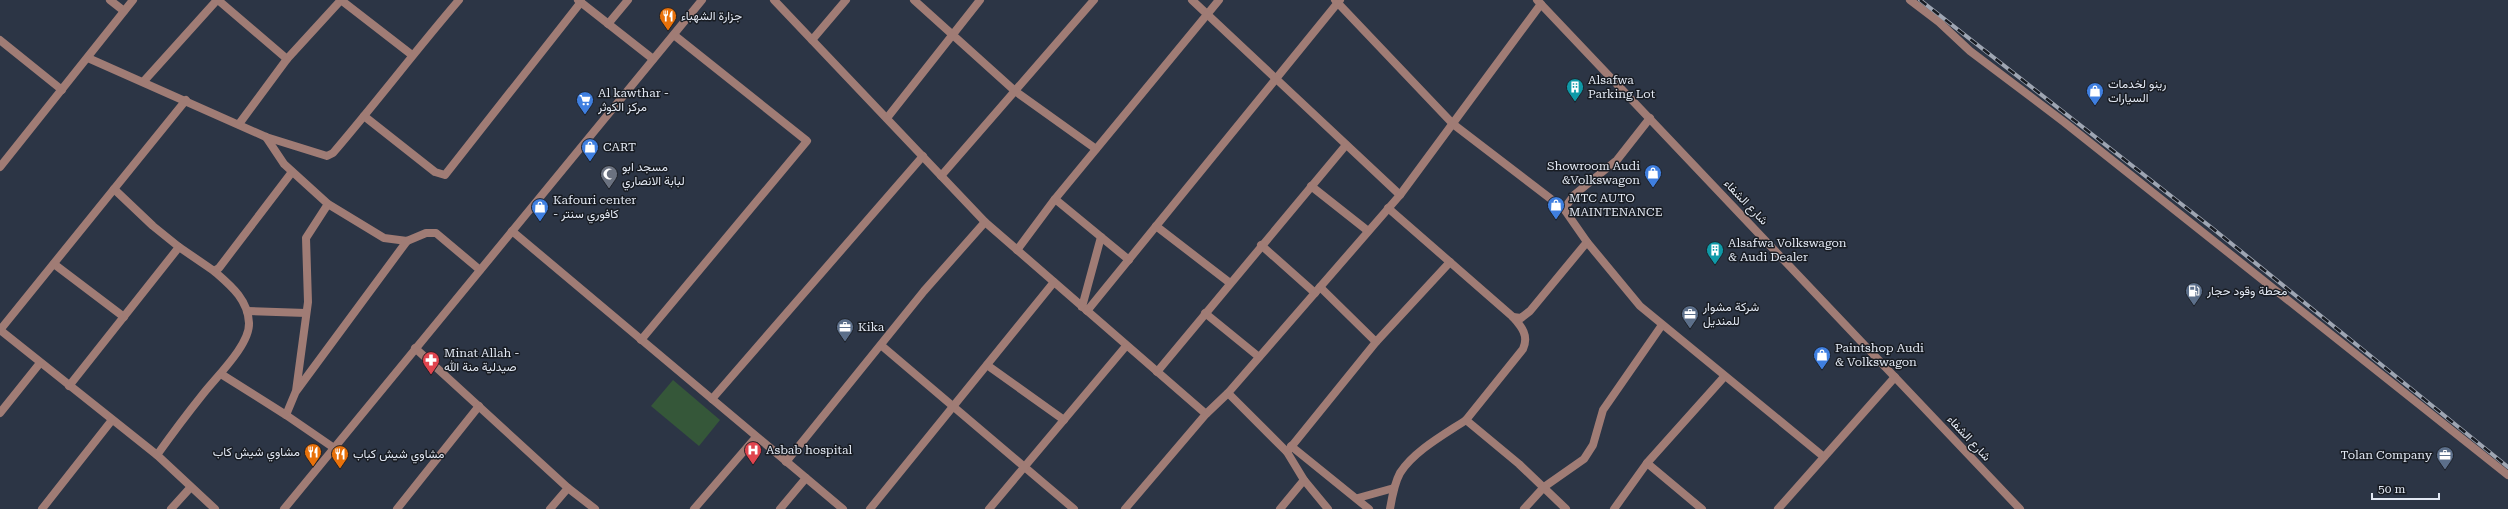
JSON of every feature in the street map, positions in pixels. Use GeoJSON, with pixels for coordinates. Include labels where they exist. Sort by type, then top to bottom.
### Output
{"type":"FeatureCollection","features":[{"type":"Feature","properties":{"kind":"street"},"geometry":{"type":"LineString","coordinates":[[110,0],[124,11]]}},
{"type":"Feature","properties":{"kind":"street"},"geometry":{"type":"LineString","coordinates":[[0,167],[133,0]]}},
{"type":"Feature","properties":{"kind":"street"},"geometry":{"type":"LineString","coordinates":[[144,82],[218,0],[287,59]]}},
{"type":"Feature","properties":{"kind":"street"},"geometry":{"type":"LineString","coordinates":[[239,124],[287,59],[341,0],[412,55]]}},
{"type":"Feature","properties":{"kind":"street"},"geometry":{"type":"LineString","coordinates":[[88,58],[186,100],[266,137],[328,156],[333,153],[412,55],[460,0]]}},
{"type":"Feature","properties":{"kind":"street"},"geometry":{"type":"LineString","coordinates":[[608,24],[628,0]]}},
{"type":"Feature","properties":{"kind":"street"},"geometry":{"type":"LineString","coordinates":[[284,509],[702,0]]}},
{"type":"Feature","properties":{"kind":"street"},"geometry":{"type":"LineString","coordinates":[[774,0],[985,222],[1206,414]]}},
{"type":"Feature","properties":{"kind":"street"},"geometry":{"type":"LineString","coordinates":[[812,40],[846,0]]}},
{"type":"Feature","properties":{"kind":"street"},"geometry":{"type":"LineString","coordinates":[[914,0],[1014,91],[1096,149]]}},
{"type":"Feature","properties":{"kind":"street"},"geometry":{"type":"LineString","coordinates":[[887,118],[980,0]]}},
{"type":"Feature","properties":{"kind":"street"},"geometry":{"type":"LineString","coordinates":[[941,176],[1094,0]]}},
{"type":"Feature","properties":{"kind":"street"},"geometry":{"type":"LineString","coordinates":[[1192,0],[1400,195]]}},
{"type":"Feature","properties":{"kind":"street"},"geometry":{"type":"LineString","coordinates":[[1017,250],[1055,199],[1219,0]]}},
{"type":"Feature","properties":{"kind":"street"},"geometry":{"type":"LineString","coordinates":[[1910,0],[1939,22],[1970,51],[2064,122],[2508,475]]}},
{"type":"Feature","properties":{"kind":"street"},"geometry":{"type":"LineString","coordinates":[[364,116],[435,172],[445,175],[580,1],[653,59]]}},
{"type":"Feature","properties":{"kind":"street"},"geometry":{"type":"LineString","coordinates":[[1084,309],[1156,226],[1337,1],[1453,124],[1564,209],[1587,242],[1640,306],[1824,457]]}},
{"type":"Feature","properties":{"kind":"street"},"geometry":{"type":"LineString","coordinates":[[1125,509],[1206,414],[1228,393],[1400,195],[1453,124],[1539,2]]}},
{"type":"Feature","properties":{"kind":"street","name":"شارع الشفاء"},"geometry":{"type":"LineString","coordinates":[[1539,2],[2020,509]]}},
{"type":"Feature","properties":{"kind":"street"},"geometry":{"type":"LineString","coordinates":[[641,340],[807,141],[674,35]]}},
{"type":"Feature","properties":{"kind":"street"},"geometry":{"type":"LineString","coordinates":[[0,40],[62,90]]}},
{"type":"Feature","properties":{"kind":"street"},"geometry":{"type":"LineString","coordinates":[[186,100],[0,330],[157,455],[190,488],[215,509]]}},
{"type":"Feature","properties":{"kind":"street"},"geometry":{"type":"LineString","coordinates":[[1564,209],[1574,195],[1617,160],[1650,118]]}},
{"type":"Feature","properties":{"kind":"street"},"geometry":{"type":"LineString","coordinates":[[266,137],[284,164],[328,204],[384,238],[407,241]]}},
{"type":"Feature","properties":{"kind":"street"},"geometry":{"type":"LineString","coordinates":[[1157,372],[1261,245],[1346,145]]}},
{"type":"Feature","properties":{"kind":"street"},"geometry":{"type":"LineString","coordinates":[[712,399],[923,156]]}},
{"type":"Feature","properties":{"kind":"street"},"geometry":{"type":"LineString","coordinates":[[214,271],[219,268],[292,172]]}},
{"type":"Feature","properties":{"kind":"street"},"geometry":{"type":"LineString","coordinates":[[1311,186],[1368,231]]}},
{"type":"Feature","properties":{"kind":"street"},"geometry":{"type":"LineString","coordinates":[[114,189],[153,226],[214,271],[232,287],[242,298],[250,323],[246,337],[221,374],[204,392],[157,455]]}},
{"type":"Feature","properties":{"kind":"street"},"geometry":{"type":"LineString","coordinates":[[1055,199],[1128,260]]}},
{"type":"Feature","properties":{"kind":"street"},"geometry":{"type":"LineString","coordinates":[[296,391],[306,312],[306,238],[328,204]]}},
{"type":"Feature","properties":{"kind":"street"},"geometry":{"type":"LineString","coordinates":[[1388,208],[1513,317],[1522,328],[1526,337],[1524,349],[1466,420],[1410,462],[1401,473],[1394,488],[1390,509]]}},
{"type":"Feature","properties":{"kind":"street"},"geometry":{"type":"LineString","coordinates":[[786,462],[882,346],[924,291],[985,222]]}},
{"type":"Feature","properties":{"kind":"street"},"geometry":{"type":"LineString","coordinates":[[1156,226],[1230,283]]}},
{"type":"Feature","properties":{"kind":"street"},"geometry":{"type":"LineString","coordinates":[[286,414],[296,391],[407,241],[426,232],[436,233],[480,270]]}},
{"type":"Feature","properties":{"kind":"street"},"geometry":{"type":"LineString","coordinates":[[512,232],[843,509]]}},
{"type":"Feature","properties":{"kind":"street"},"geometry":{"type":"LineString","coordinates":[[1084,309],[1101,237]]}},
{"type":"Feature","properties":{"kind":"street"},"geometry":{"type":"LineString","coordinates":[[1513,317],[1521,318],[1530,311],[1587,242]]}},
{"type":"Feature","properties":{"kind":"street"},"geometry":{"type":"LineString","coordinates":[[1261,245],[1317,290],[1376,342]]}},
{"type":"Feature","properties":{"kind":"street"},"geometry":{"type":"LineString","coordinates":[[69,386],[180,247]]}},
{"type":"Feature","properties":{"kind":"street"},"geometry":{"type":"LineString","coordinates":[[1289,449],[1376,342],[1450,262]]}},
{"type":"Feature","properties":{"kind":"street"},"geometry":{"type":"LineString","coordinates":[[54,264],[124,317]]}},
{"type":"Feature","properties":{"kind":"street"},"geometry":{"type":"LineString","coordinates":[[870,509],[1054,282]]}},
{"type":"Feature","properties":{"kind":"street"},"geometry":{"type":"LineString","coordinates":[[247,311],[306,312]]}},
{"type":"Feature","properties":{"kind":"street"},"geometry":{"type":"LineString","coordinates":[[1205,313],[1259,357]]}},
{"type":"Feature","properties":{"kind":"street"},"geometry":{"type":"LineString","coordinates":[[1524,509],[1544,487],[1584,460],[1593,445],[1603,410],[1662,325]]}},
{"type":"Feature","properties":{"kind":"street"},"geometry":{"type":"LineString","coordinates":[[882,346],[1074,509]]}},
{"type":"Feature","properties":{"kind":"street"},"geometry":{"type":"LineString","coordinates":[[989,509],[1126,346]]}},
{"type":"Feature","properties":{"kind":"street"},"geometry":{"type":"LineString","coordinates":[[415,348],[568,488],[595,509]]}},
{"type":"Feature","properties":{"kind":"street"},"geometry":{"type":"LineString","coordinates":[[0,413],[40,363]]}},
{"type":"Feature","properties":{"kind":"street"},"geometry":{"type":"LineString","coordinates":[[987,365],[1064,420]]}},
{"type":"Feature","properties":{"kind":"street"},"geometry":{"type":"LineString","coordinates":[[221,374],[286,414],[334,448]]}},
{"type":"Feature","properties":{"kind":"street"},"geometry":{"type":"LineString","coordinates":[[1614,509],[1648,463],[1724,376]]}},
{"type":"Feature","properties":{"kind":"street"},"geometry":{"type":"LineString","coordinates":[[1778,509],[1895,377]]}},
{"type":"Feature","properties":{"kind":"street"},"geometry":{"type":"LineString","coordinates":[[1228,393],[1289,449],[1358,498],[1369,509]]}},
{"type":"Feature","properties":{"kind":"street"},"geometry":{"type":"LineString","coordinates":[[397,509],[479,406]]}},
{"type":"Feature","properties":{"kind":"street"},"geometry":{"type":"LineString","coordinates":[[42,509],[112,420]]}},
{"type":"Feature","properties":{"kind":"street"},"geometry":{"type":"LineString","coordinates":[[1466,420],[1544,487],[1566,509]]}},
{"type":"Feature","properties":{"kind":"street"},"geometry":{"type":"LineString","coordinates":[[694,509],[756,436]]}},
{"type":"Feature","properties":{"kind":"street"},"geometry":{"type":"LineString","coordinates":[[1289,449],[1304,480],[1328,509]]}},
{"type":"Feature","properties":{"kind":"street"},"geometry":{"type":"LineString","coordinates":[[1648,463],[1702,509]]}},
{"type":"Feature","properties":{"kind":"street"},"geometry":{"type":"LineString","coordinates":[[780,509],[806,478]]}},
{"type":"Feature","properties":{"kind":"street"},"geometry":{"type":"LineString","coordinates":[[1280,509],[1304,480]]}},
{"type":"Feature","properties":{"kind":"street"},"geometry":{"type":"LineString","coordinates":[[171,509],[190,488]]}},
{"type":"Feature","properties":{"kind":"street"},"geometry":{"type":"LineString","coordinates":[[550,509],[568,488]]}},
{"type":"Feature","properties":{"kind":"street"},"geometry":{"type":"LineString","coordinates":[[1358,498],[1394,488]]}},
{"type":"Feature","properties":{"kind":"green space"},"geometry":{"type":"Polygon","coordinates":[[[673,380],[720,420],[699,446],[651,406],[673,380]]]}},
{"type":"Feature","properties":{"kind":"railway"},"geometry":{"type":"LineString","coordinates":[[1920,0],[2212,228],[2508,467]]}},
{"type":"Feature","properties":{"kind":"place","name":"جزارة الشهباء"},"geometry":{"type":"Point","coordinates":[668,31]}},
{"type":"Feature","properties":{"kind":"place","name":"Alsafwa Parking Lot"},"geometry":{"type":"Point","coordinates":[1575,102]}},
{"type":"Feature","properties":{"kind":"place","name":"رينو لخدمات السيارات"},"geometry":{"type":"Point","coordinates":[2095,106]}},
{"type":"Feature","properties":{"kind":"place","name":"Al kawthar - مركز الكوثر"},"geometry":{"type":"Point","coordinates":[585,115]}},
{"type":"Feature","properties":{"kind":"place","name":"CART"},"geometry":{"type":"Point","coordinates":[590,162]}},
{"type":"Feature","properties":{"kind":"place","name":"Showroom Audi &Volkswagon"},"geometry":{"type":"Point","coordinates":[1653,188]}},
{"type":"Feature","properties":{"kind":"place","name":"مسجد ابو لبابة الانصاري"},"geometry":{"type":"Point","coordinates":[609,189]}},
{"type":"Feature","properties":{"kind":"place","name":"MTC AUTO MAINTENANCE"},"geometry":{"type":"Point","coordinates":[1556,220]}},
{"type":"Feature","properties":{"kind":"place","name":"Kafouri center - كافوري سنتر"},"geometry":{"type":"Point","coordinates":[540,222]}},
{"type":"Feature","properties":{"kind":"place","name":"Alsafwa Volkswagon & Audi Dealer"},"geometry":{"type":"Point","coordinates":[1715,265]}},
{"type":"Feature","properties":{"kind":"place","name":"محطة وقود حجار"},"geometry":{"type":"Point","coordinates":[2194,306]}},
{"type":"Feature","properties":{"kind":"place","name":"شركة مشوار للمنديل"},"geometry":{"type":"Point","coordinates":[1690,329]}},
{"type":"Feature","properties":{"kind":"place","name":"Kika"},"geometry":{"type":"Point","coordinates":[845,342]}},
{"type":"Feature","properties":{"kind":"place","name":"Paintshop Audi & Volkswagon"},"geometry":{"type":"Point","coordinates":[1822,370]}},
{"type":"Feature","properties":{"kind":"place","name":"Minat Allah - صيدلية منة الله"},"geometry":{"type":"Point","coordinates":[431,375]}},
{"type":"Feature","properties":{"kind":"place","name":"Asbab hospital"},"geometry":{"type":"Point","coordinates":[753,465]}},
{"type":"Feature","properties":{"kind":"place","name":"مشاوي شيش كاب"},"geometry":{"type":"Point","coordinates":[313,467]}},
{"type":"Feature","properties":{"kind":"place","name":"مشاوي شيش كباب"},"geometry":{"type":"Point","coordinates":[340,469]}},
{"type":"Feature","properties":{"kind":"place","name":"Tolan Company"},"geometry":{"type":"Point","coordinates":[2445,470]}}]}
